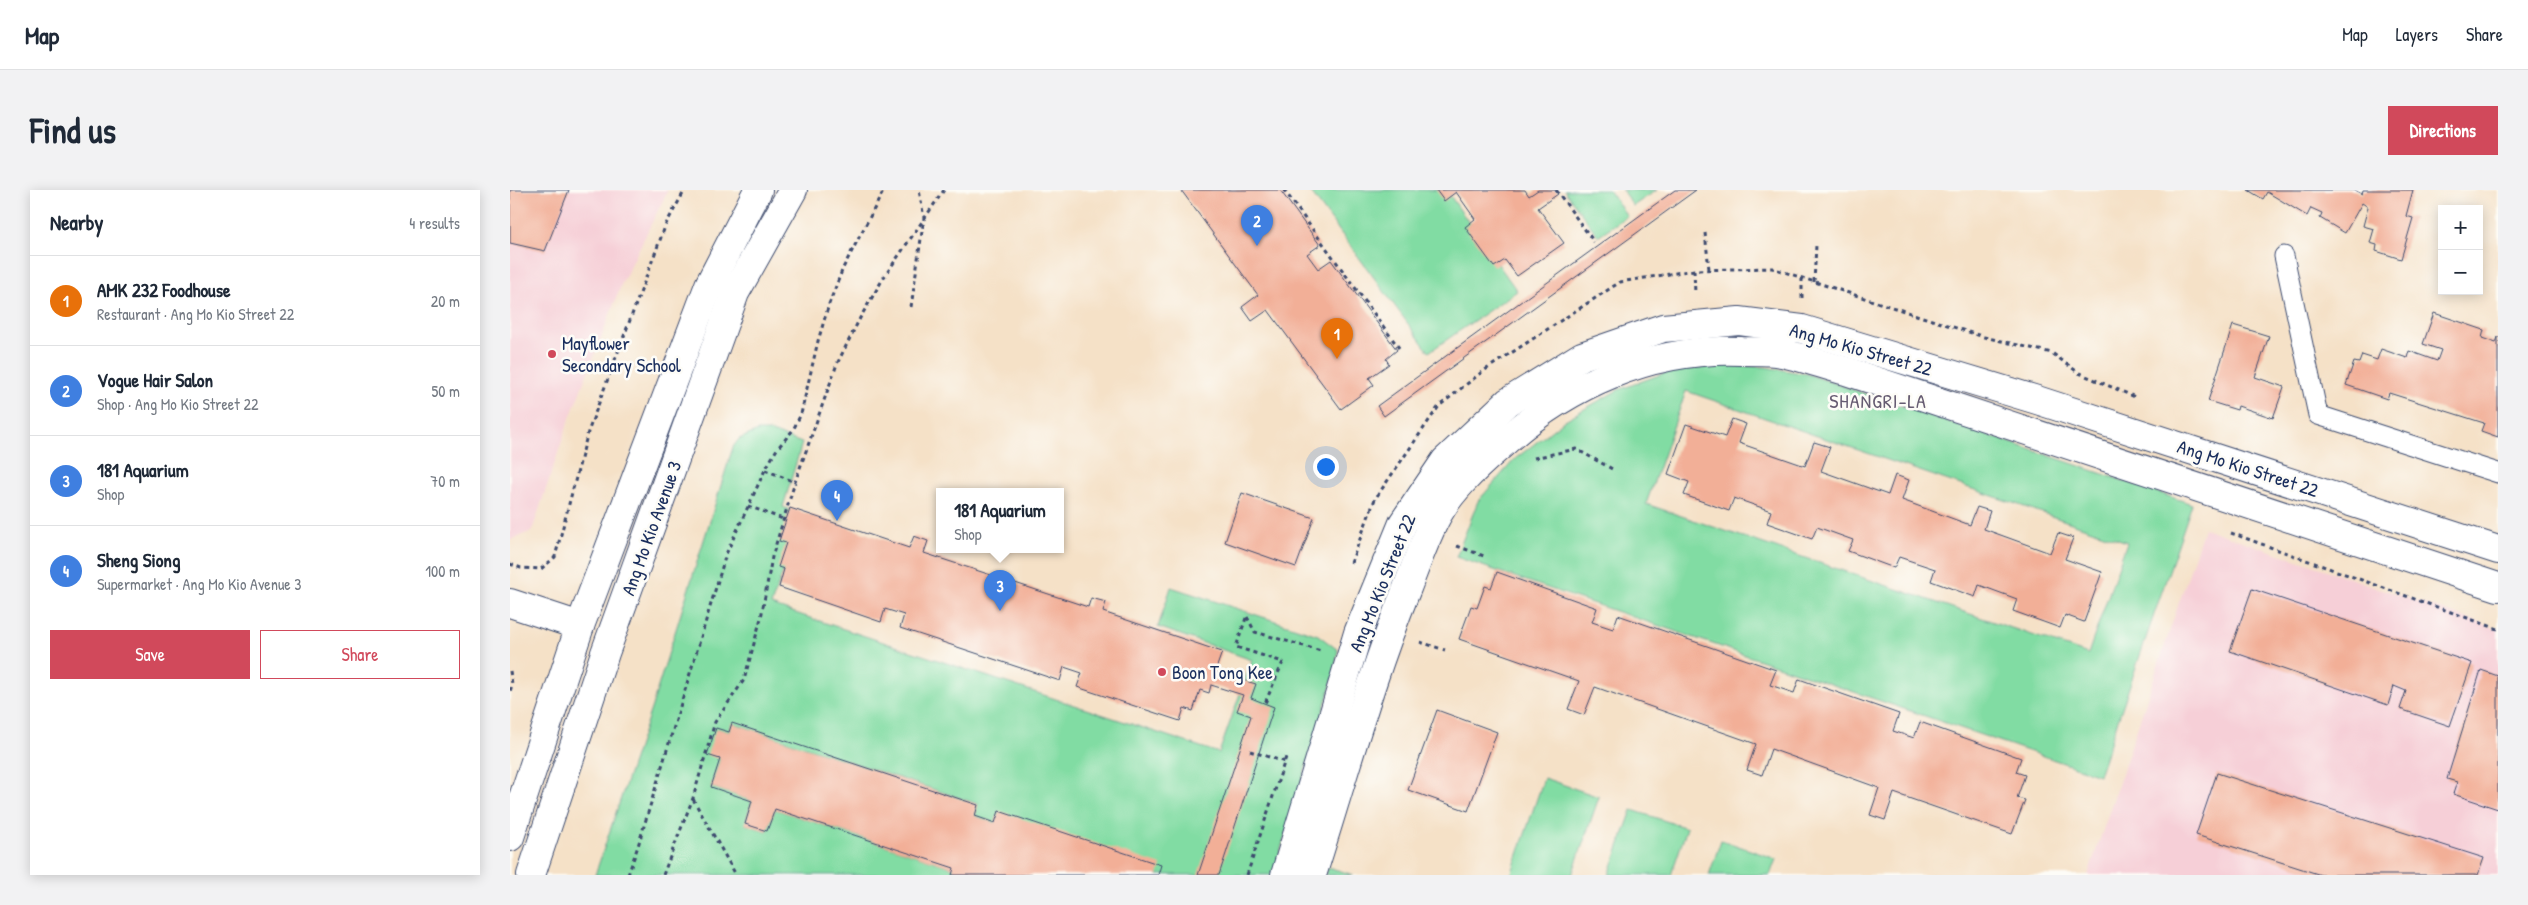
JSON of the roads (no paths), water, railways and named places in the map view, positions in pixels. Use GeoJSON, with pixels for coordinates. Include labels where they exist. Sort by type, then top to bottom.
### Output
{"type":"FeatureCollection","features":[{"type":"Feature","properties":{"kind":"street","name":"Ang Mo Kio Avenue 3"},"geometry":{"type":"LineString","coordinates":[[510,837],[580,626],[709,285],[758,190]]}},
{"type":"Feature","properties":{"kind":"street","name":"Ang Mo Kio Avenue 3"},"geometry":{"type":"LineString","coordinates":[[531,875],[605,653],[735,293],[793,190]]}},
{"type":"Feature","properties":{"kind":"street","name":"Ang Mo Kio Street 22"},"geometry":{"type":"LineString","coordinates":[[1284,875],[1358,633],[1403,523],[1410,511],[1445,461],[1508,402],[1582,356],[1663,328],[1739,321],[1802,329],[2037,400],[2498,550]]}},
{"type":"Feature","properties":{"kind":"street","name":"Ang Mo Kio Street 22"},"geometry":{"type":"LineString","coordinates":[[1312,875],[1386,640],[1432,526],[1445,503],[1476,467],[1511,435],[1552,404],[1597,380],[1640,362],[1693,352],[1726,350],[1784,355],[1865,377],[2498,586]]}},
{"type":"Feature","properties":{"kind":"street"},"geometry":{"type":"LineString","coordinates":[[510,603],[580,626]]}},
{"type":"Feature","properties":{"kind":"lane"},"geometry":{"type":"LineString","coordinates":[[2284,256],[2318,415],[2498,473]]}},
{"type":"Feature","properties":{"kind":"place","name":"Vogue Hair Salon"},"geometry":{"type":"Point","coordinates":[1257,246]}},
{"type":"Feature","properties":{"kind":"place","name":"Mayflower Secondary School"},"geometry":{"type":"Point","coordinates":[552,354]}},
{"type":"Feature","properties":{"kind":"place","name":"AMK 232 Foodhouse"},"geometry":{"type":"Point","coordinates":[1337,359]}},
{"type":"Feature","properties":{"kind":"place","name":"Sheng Siong"},"geometry":{"type":"Point","coordinates":[837,521]}},
{"type":"Feature","properties":{"kind":"place","name":"181 Aquarium"},"geometry":{"type":"Point","coordinates":[1000,611]}},
{"type":"Feature","properties":{"kind":"place","name":"Boon Tong Kee"},"geometry":{"type":"Point","coordinates":[1162,672]}},
{"type":"Feature","properties":{"kind":"district","name":"SHANGRI-LA"},"geometry":{"type":"Point","coordinates":[1878,401]}}]}
